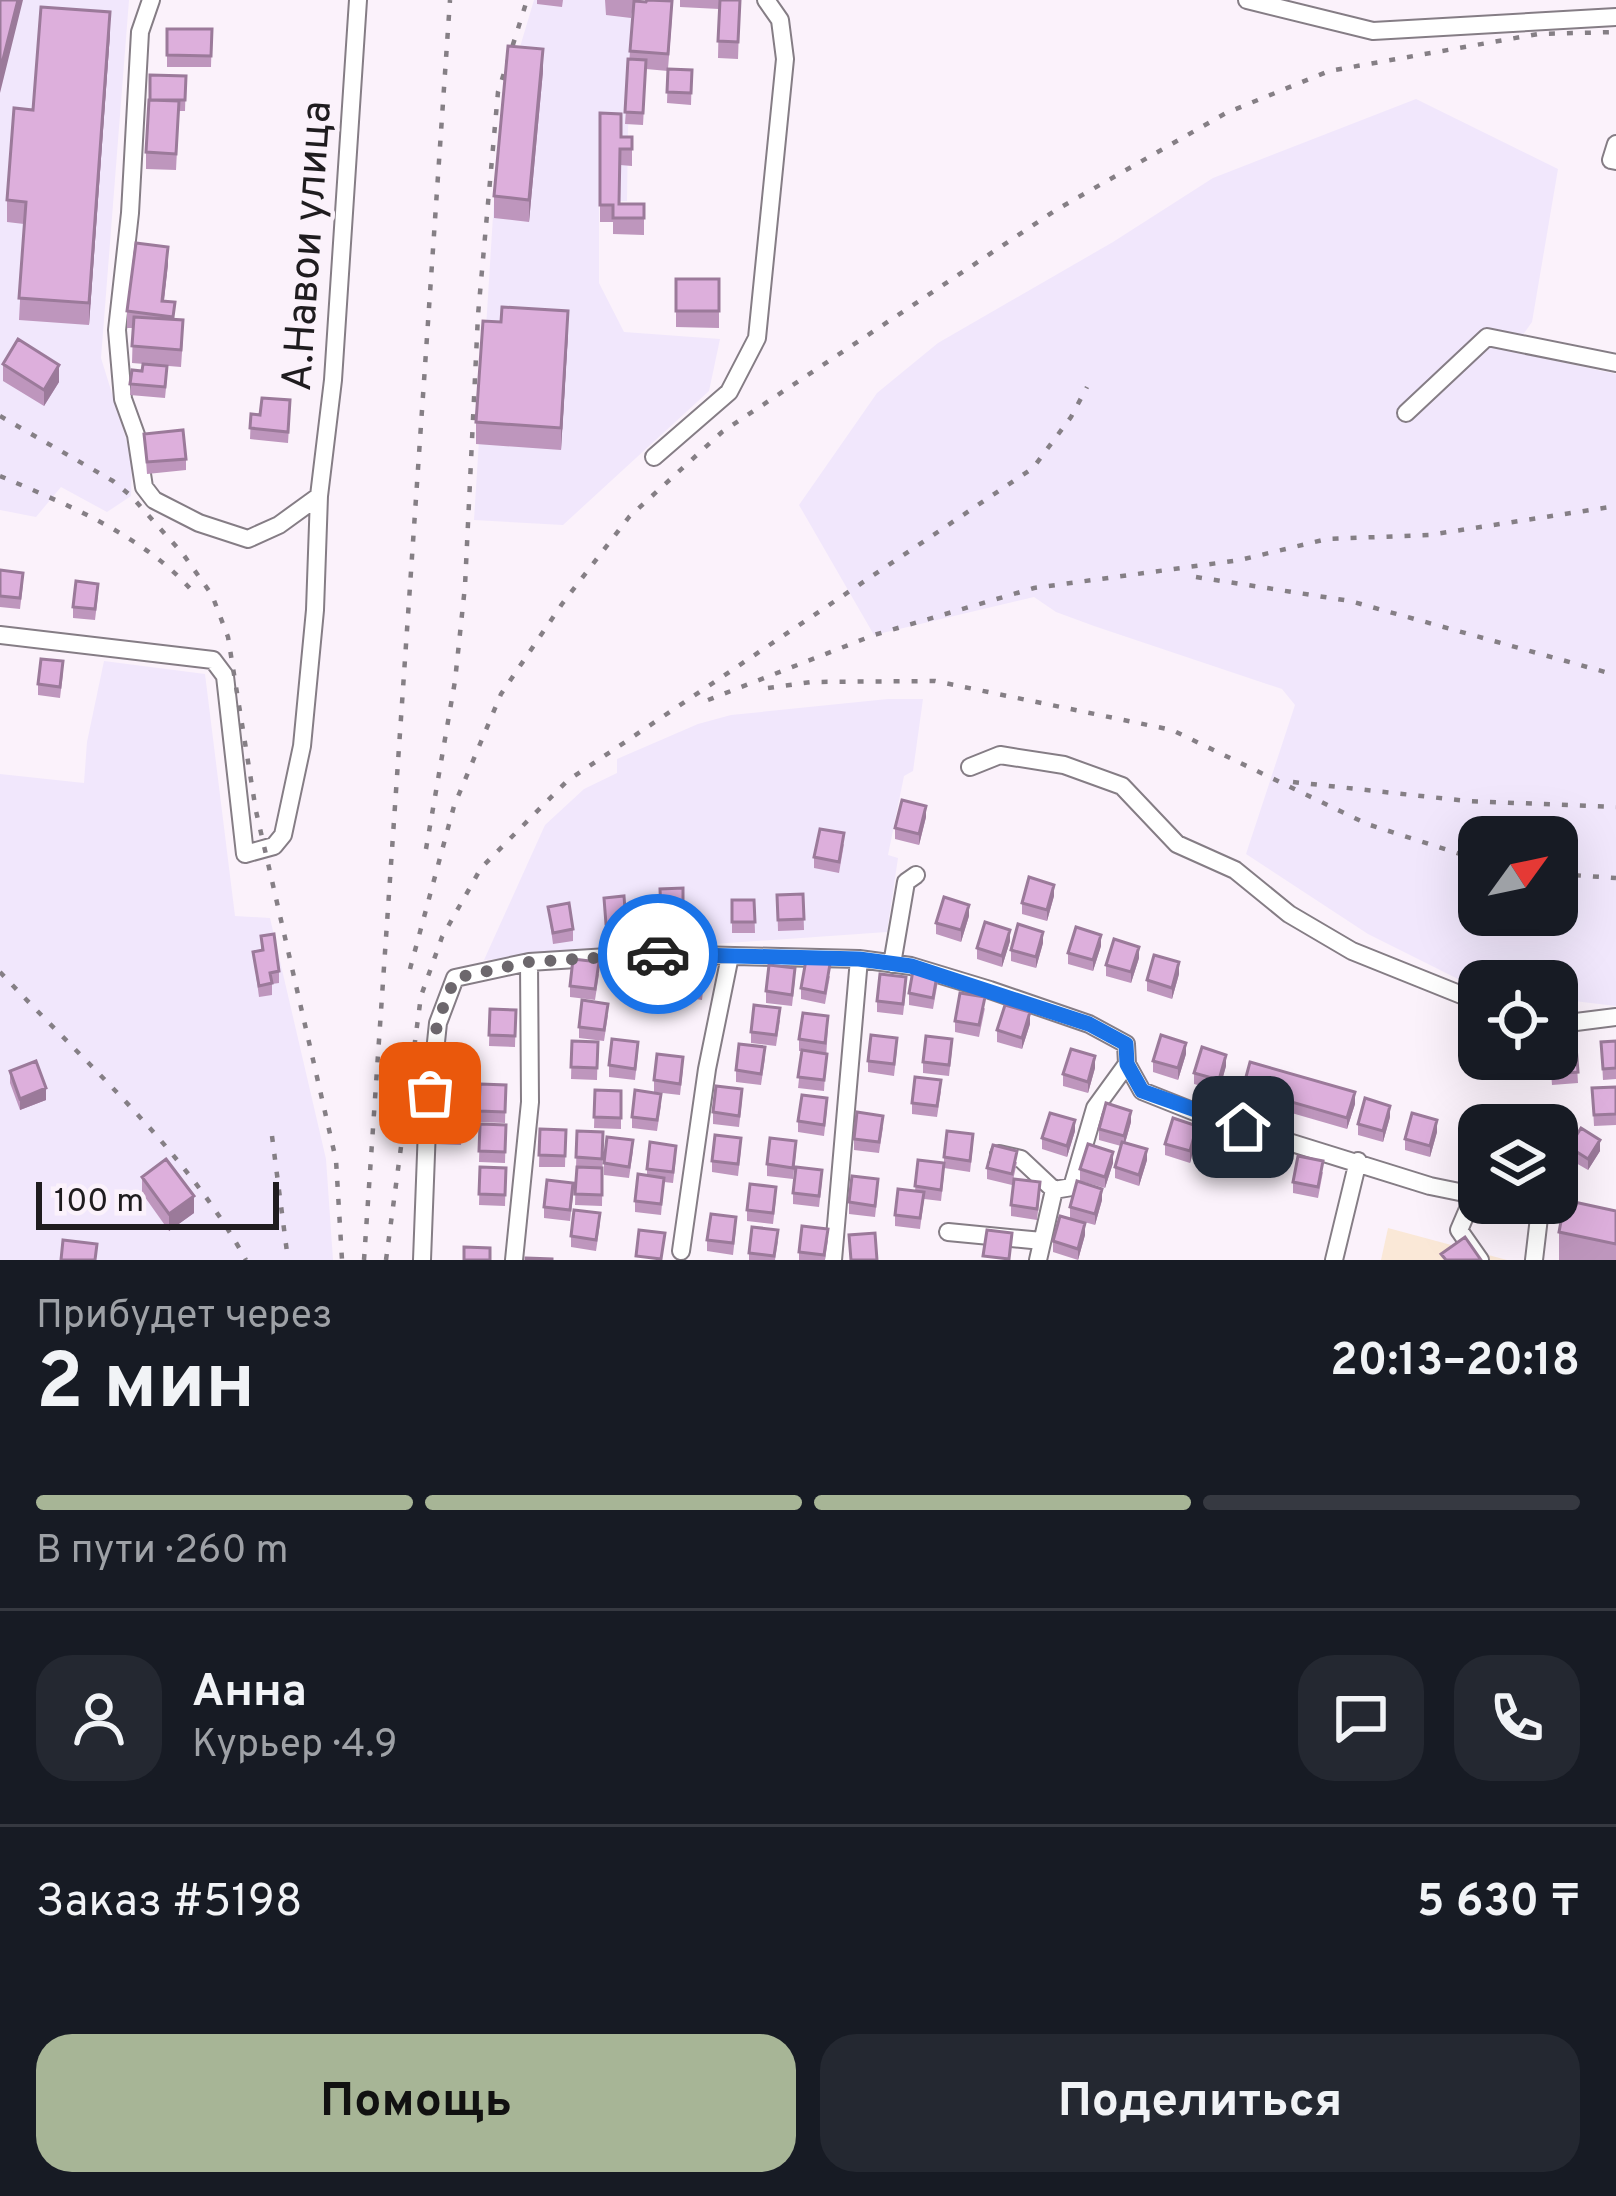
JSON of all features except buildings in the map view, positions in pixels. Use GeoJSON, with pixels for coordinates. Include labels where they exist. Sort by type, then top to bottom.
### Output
{"type":"FeatureCollection","features":[{"type":"Feature","properties":{"kind":"street"},"geometry":{"type":"LineString","coordinates":[[151,0],[140,32],[130,213],[117,330],[123,399],[136,435],[144,487],[167,509],[248,539],[279,525],[319,496]]}},
{"type":"Feature","properties":{"kind":"street","name":"А.Навои улица"},"geometry":{"type":"LineString","coordinates":[[0,634],[212,660],[225,676],[245,854],[274,845],[283,835],[302,746],[358,0]]}},
{"type":"Feature","properties":{"kind":"street"},"geometry":{"type":"LineString","coordinates":[[654,458],[729,392],[757,338],[785,59],[780,20],[766,0]]}},
{"type":"Feature","properties":{"kind":"street"},"geometry":{"type":"LineString","coordinates":[[1247,0],[1373,31],[1616,17]]}},
{"type":"Feature","properties":{"kind":"street"},"geometry":{"type":"LineString","coordinates":[[1616,144],[1611,160],[1616,161]]}},
{"type":"Feature","properties":{"kind":"street"},"geometry":{"type":"LineString","coordinates":[[1406,412],[1487,338],[1616,363]]}},
{"type":"Feature","properties":{"kind":"street"},"geometry":{"type":"LineString","coordinates":[[970,767],[1000,755],[1064,765],[1122,786],[1177,844],[1235,870],[1289,914],[1352,951],[1458,994]]}},
{"type":"Feature","properties":{"kind":"street"},"geometry":{"type":"LineString","coordinates":[[892,964],[907,882],[916,875]]}},
{"type":"Feature","properties":{"kind":"street"},"geometry":{"type":"LineString","coordinates":[[422,1260],[437,1023],[455,978],[529,962],[656,954],[859,959],[931,972],[1089,1024],[1126,1044],[1127,1064],[1142,1091],[1205,1116],[1458,1192]]}},
{"type":"Feature","properties":{"kind":"street"},"geometry":{"type":"LineString","coordinates":[[681,1251],[707,1069],[730,956]]}},
{"type":"Feature","properties":{"kind":"street"},"geometry":{"type":"LineString","coordinates":[[833,1260],[859,959]]}},
{"type":"Feature","properties":{"kind":"street"},"geometry":{"type":"LineString","coordinates":[[514,1260],[530,1102],[529,962]]}},
{"type":"Feature","properties":{"kind":"street"},"geometry":{"type":"LineString","coordinates":[[1578,1022],[1616,1017]]}},
{"type":"Feature","properties":{"kind":"street"},"geometry":{"type":"LineString","coordinates":[[1054,1190],[1072,1187],[1095,1108],[1127,1064]]}},
{"type":"Feature","properties":{"kind":"street"},"geometry":{"type":"LineString","coordinates":[[992,1153],[1021,1159],[1054,1190]]}},
{"type":"Feature","properties":{"kind":"street"},"geometry":{"type":"LineString","coordinates":[[1334,1260],[1358,1161]]}},
{"type":"Feature","properties":{"kind":"street"},"geometry":{"type":"LineString","coordinates":[[1038,1260],[1054,1190]]}},
{"type":"Feature","properties":{"kind":"street"},"geometry":{"type":"LineString","coordinates":[[1578,1216],[1616,1224]]}},
{"type":"Feature","properties":{"kind":"street"},"geometry":{"type":"LineString","coordinates":[[1462,1224],[1459,1230],[1480,1260]]}},
{"type":"Feature","properties":{"kind":"street"},"geometry":{"type":"LineString","coordinates":[[1534,1260],[1538,1224]]}},
{"type":"Feature","properties":{"kind":"street"},"geometry":{"type":"LineString","coordinates":[[948,1232],[1042,1241]]}},
{"type":"Feature","properties":{"kind":"shaded area"},"geometry":{"type":"Polygon","coordinates":[[[0,0],[129,0],[101,358],[132,458],[131,496],[107,512],[61,487],[36,517],[0,510],[0,0]]]}},
{"type":"Feature","properties":{"kind":"shaded area"},"geometry":{"type":"Polygon","coordinates":[[[534,0],[636,0],[627,201],[599,201],[599,283],[624,332],[720,339],[709,391],[563,525],[474,520],[494,200],[506,94],[534,0]]]}},
{"type":"Feature","properties":{"kind":"shaded area"},"geometry":{"type":"Polygon","coordinates":[[[1416,99],[1558,169],[1532,322],[1522,336],[1520,353],[1616,374],[1616,1006],[1578,1001],[1578,960],[1458,960],[1458,979],[1368,934],[1246,854],[1295,705],[1282,689],[1056,612],[1034,597],[874,635],[799,505],[877,393],[938,343],[1213,178],[1416,99]]]}},
{"type":"Feature","properties":{"kind":"shaded area"},"geometry":{"type":"Polygon","coordinates":[[[104,661],[205,674],[235,916],[270,918],[326,1159],[333,1260],[0,1260],[0,774],[84,783],[87,742],[104,661]]]}},
{"type":"Feature","properties":{"kind":"shaded area"},"geometry":{"type":"Polygon","coordinates":[[[923,699],[913,771],[904,776],[888,855],[898,858],[887,932],[484,960],[545,825],[584,789],[617,773],[617,759],[731,715],[923,699]]]}},
{"type":"Feature","properties":{"kind":"shaded area"},"geometry":{"type":"Polygon","coordinates":[[[1388,1228],[1507,1260],[1381,1260],[1388,1228]]]}},
{"type":"Feature","properties":{"kind":"railway"},"geometry":{"type":"LineString","coordinates":[[364,1260],[450,0]]}},
{"type":"Feature","properties":{"kind":"railway"},"geometry":{"type":"LineString","coordinates":[[426,849],[455,681],[465,586],[478,315],[498,92],[527,0]]}},
{"type":"Feature","properties":{"kind":"railway"},"geometry":{"type":"LineString","coordinates":[[410,969],[454,806],[501,694],[629,517],[722,432],[1056,210],[1226,113],[1329,71],[1538,34],[1616,32]]}},
{"type":"Feature","properties":{"kind":"railway"},"geometry":{"type":"LineString","coordinates":[[386,1260],[421,996],[442,937],[481,868],[567,781],[1033,468],[1087,387]]}},
{"type":"Feature","properties":{"kind":"railway"},"geometry":{"type":"LineString","coordinates":[[0,416],[131,496],[212,595],[228,637],[256,811],[336,1160],[342,1260]]}},
{"type":"Feature","properties":{"kind":"railway"},"geometry":{"type":"LineString","coordinates":[[0,476],[129,539],[194,593]]}},
{"type":"Feature","properties":{"kind":"railway"},"geometry":{"type":"LineString","coordinates":[[708,700],[874,635],[1034,588],[1240,560],[1327,539],[1429,535],[1616,506]]}},
{"type":"Feature","properties":{"kind":"railway"},"geometry":{"type":"LineString","coordinates":[[1196,577],[1350,601],[1616,675]]}},
{"type":"Feature","properties":{"kind":"railway"},"geometry":{"type":"LineString","coordinates":[[768,688],[811,682],[935,681],[1172,730],[1367,824],[1458,853]]}},
{"type":"Feature","properties":{"kind":"railway"},"geometry":{"type":"LineString","coordinates":[[1293,782],[1467,801],[1616,807]]}},
{"type":"Feature","properties":{"kind":"railway"},"geometry":{"type":"LineString","coordinates":[[1578,875],[1616,878]]}},
{"type":"Feature","properties":{"kind":"railway"},"geometry":{"type":"LineString","coordinates":[[0,972],[164,1144],[246,1260]]}},
{"type":"Feature","properties":{"kind":"railway"},"geometry":{"type":"LineString","coordinates":[[272,1136],[288,1260]]}},
{"type":"Feature","properties":{"kind":"way so far"},"geometry":{"type":"LineString","coordinates":[[430,1093],[437,1023],[455,978],[529,962],[658,954]]}},
{"type":"Feature","properties":{"kind":"route"},"geometry":{"type":"LineString","coordinates":[[658,954],[859,959],[911,966],[1089,1024],[1126,1044],[1127,1064],[1142,1091],[1243,1127]]}}]}
